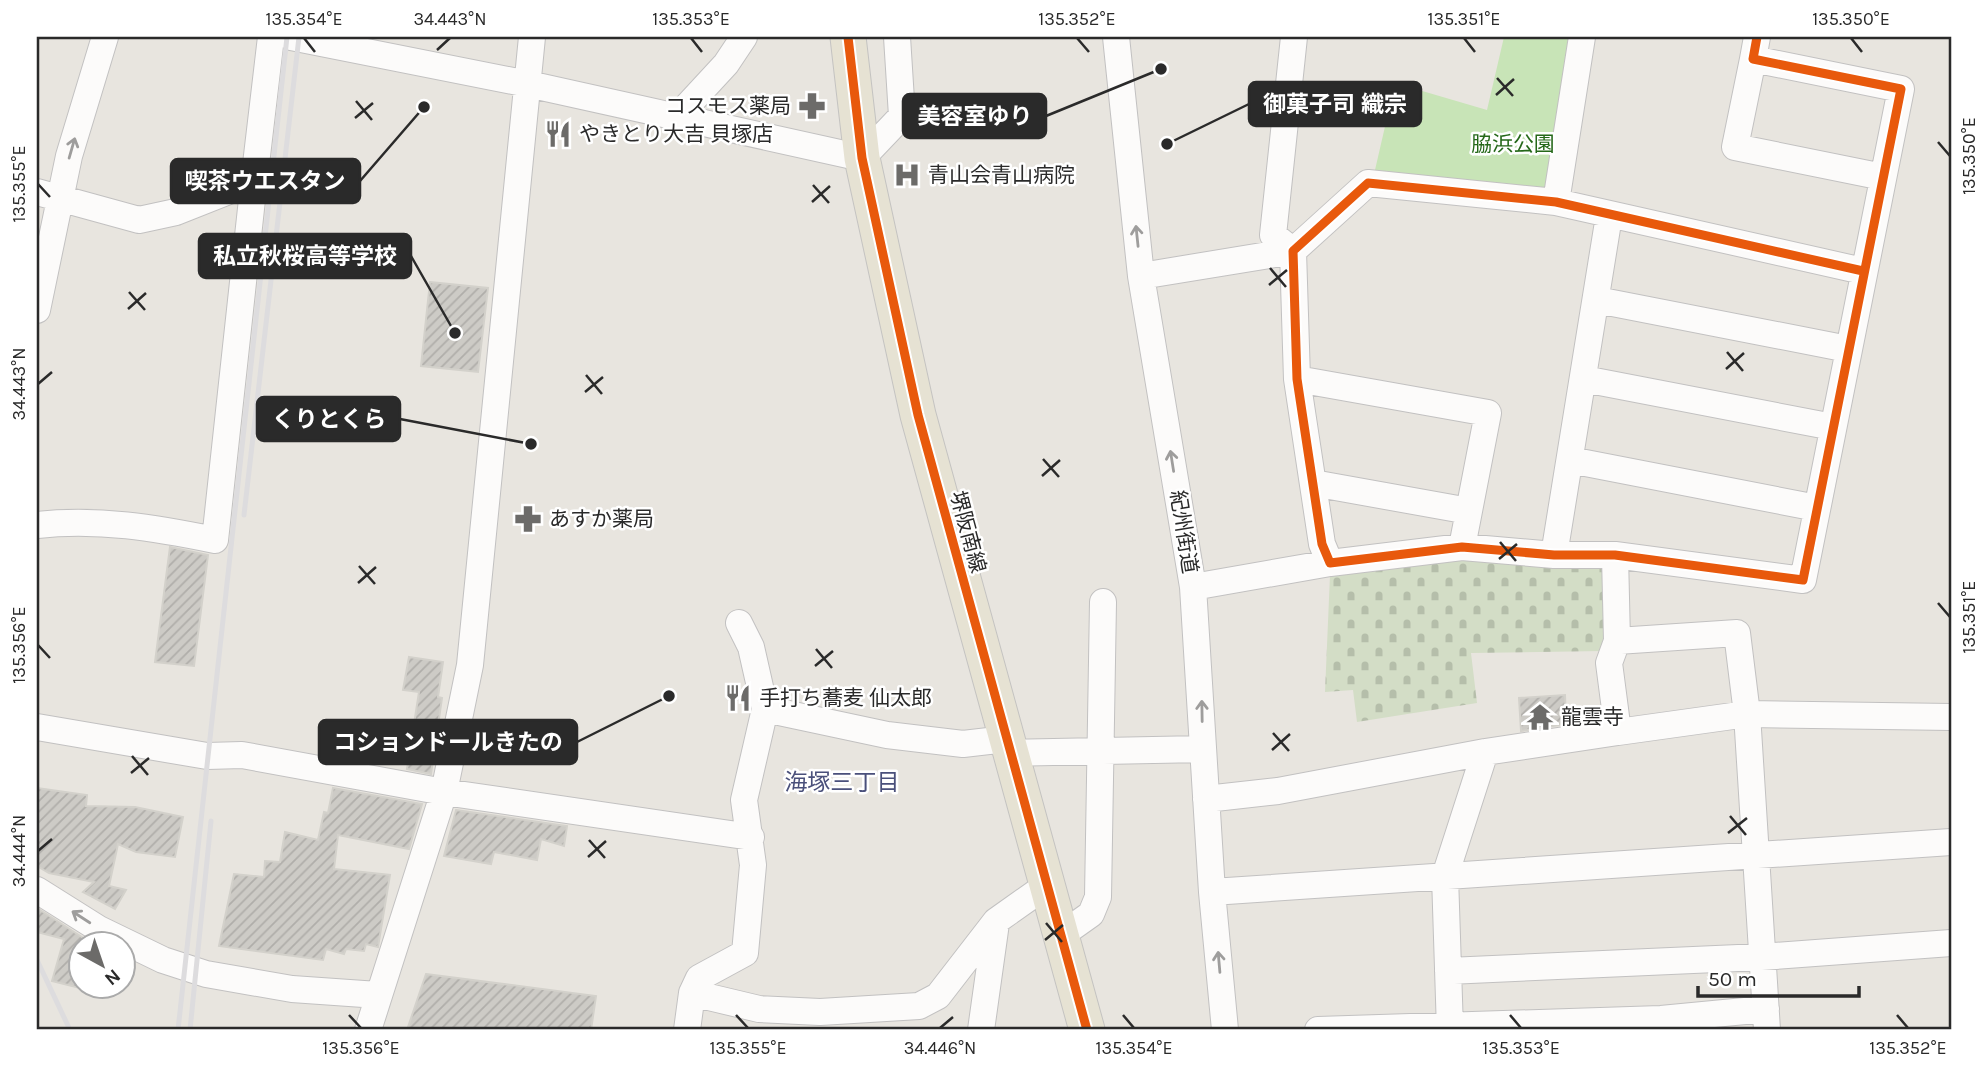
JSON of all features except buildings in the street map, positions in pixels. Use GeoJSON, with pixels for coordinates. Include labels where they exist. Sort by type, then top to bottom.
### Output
{"type":"FeatureCollection","features":[{"type":"Feature","properties":{"kind":"main road","name":"堺阪南線"},"geometry":{"type":"LineString","coordinates":[[848,37],[862,158],[918,415],[1087,1030]]}},
{"type":"Feature","properties":{"kind":"street"},"geometry":{"type":"LineString","coordinates":[[37,310],[49,195],[69,156],[105,37]]}},
{"type":"Feature","properties":{"kind":"street"},"geometry":{"type":"LineString","coordinates":[[37,525],[78,520],[155,527],[215,540],[271,37]]}},
{"type":"Feature","properties":{"kind":"street"},"geometry":{"type":"LineString","coordinates":[[291,37],[528,84],[862,158],[902,116],[897,37]]}},
{"type":"Feature","properties":{"kind":"street"},"geometry":{"type":"LineString","coordinates":[[368,1030],[444,792],[470,666],[484,550],[503,320],[532,37]]}},
{"type":"Feature","properties":{"kind":"street"},"geometry":{"type":"LineString","coordinates":[[677,117],[726,64],[744,37]]}},
{"type":"Feature","properties":{"kind":"street","name":"紀州街道"},"geometry":{"type":"LineString","coordinates":[[1116,37],[1141,276],[1193,587],[1212,892],[1225,1030]]}},
{"type":"Feature","properties":{"kind":"street"},"geometry":{"type":"LineString","coordinates":[[1294,37],[1273,235],[1293,251],[1297,379],[1322,544],[1330,563]]}},
{"type":"Feature","properties":{"kind":"street"},"geometry":{"type":"LineString","coordinates":[[1556,202],[1582,37]]}},
{"type":"Feature","properties":{"kind":"street"},"geometry":{"type":"LineString","coordinates":[[1193,587],[1330,563],[1462,547],[1554,555],[1615,555],[1803,580],[1901,89],[1755,48],[1735,147],[1882,177]]}},
{"type":"Feature","properties":{"kind":"street"},"geometry":{"type":"LineString","coordinates":[[49,195],[139,220],[176,212],[254,181]]}},
{"type":"Feature","properties":{"kind":"street"},"geometry":{"type":"LineString","coordinates":[[1141,276],[1293,251],[1367,183],[1556,202],[1863,271]]}},
{"type":"Feature","properties":{"kind":"street"},"geometry":{"type":"LineString","coordinates":[[1554,555],[1609,216]]}},
{"type":"Feature","properties":{"kind":"street"},"geometry":{"type":"LineString","coordinates":[[1597,300],[1848,349]]}},
{"type":"Feature","properties":{"kind":"street"},"geometry":{"type":"LineString","coordinates":[[1297,379],[1488,413],[1462,547]]}},
{"type":"Feature","properties":{"kind":"street"},"geometry":{"type":"LineString","coordinates":[[1584,379],[1833,427]]}},
{"type":"Feature","properties":{"kind":"street"},"geometry":{"type":"LineString","coordinates":[[1570,460],[1817,508]]}},
{"type":"Feature","properties":{"kind":"street"},"geometry":{"type":"LineString","coordinates":[[1313,483],[1469,511]]}},
{"type":"Feature","properties":{"kind":"street"},"geometry":{"type":"LineString","coordinates":[[1615,555],[1617,641],[1609,663],[1618,732]]}},
{"type":"Feature","properties":{"kind":"street"},"geometry":{"type":"LineString","coordinates":[[1060,936],[1090,914],[1098,897],[1103,603]]}},
{"type":"Feature","properties":{"kind":"street"},"geometry":{"type":"LineString","coordinates":[[687,1030],[692,993],[699,978],[745,953],[753,865],[744,800],[765,709],[751,647],[739,623]]}},
{"type":"Feature","properties":{"kind":"street"},"geometry":{"type":"LineString","coordinates":[[1318,1030],[1536,1026],[1661,1019],[1767,1020],[1747,714],[1737,633],[1617,641]]}},
{"type":"Feature","properties":{"kind":"street"},"geometry":{"type":"LineString","coordinates":[[765,709],[887,735],[963,744],[1102,751],[1203,749]]}},
{"type":"Feature","properties":{"kind":"street"},"geometry":{"type":"LineString","coordinates":[[1206,799],[1278,791],[1485,752],[1747,714],[1951,717]]}},
{"type":"Feature","properties":{"kind":"street"},"geometry":{"type":"LineString","coordinates":[[37,726],[207,756],[242,755],[444,792],[751,837]]}},
{"type":"Feature","properties":{"kind":"street"},"geometry":{"type":"LineString","coordinates":[[1450,1028],[1445,876],[1485,752]]}},
{"type":"Feature","properties":{"kind":"street"},"geometry":{"type":"LineString","coordinates":[[1212,892],[1951,842]]}},
{"type":"Feature","properties":{"kind":"street"},"geometry":{"type":"LineString","coordinates":[[692,993],[759,1009],[820,1012],[874,1020],[919,1006],[938,996],[996,921],[1047,885]]}},
{"type":"Feature","properties":{"kind":"street"},"geometry":{"type":"LineString","coordinates":[[37,890],[100,929],[163,960],[218,977],[292,989],[378,995]]}},
{"type":"Feature","properties":{"kind":"street"},"geometry":{"type":"LineString","coordinates":[[981,1030],[996,921]]}},
{"type":"Feature","properties":{"kind":"street"},"geometry":{"type":"LineString","coordinates":[[1448,971],[1761,957],[1951,943]]}},
{"type":"Feature","properties":{"kind":"green space","name":"脇浜公園"},"geometry":{"type":"Polygon","coordinates":[[[1504,37],[1574,37],[1548,191],[1375,170],[1395,83],[1487,110],[1504,37]]]}},
{"type":"Feature","properties":{"kind":"green space"},"geometry":{"type":"Polygon","coordinates":[[[1458,559],[1604,564],[1603,651],[1471,653],[1477,703],[1357,722],[1353,690],[1325,692],[1330,575],[1458,559]]]}},
{"type":"Feature","properties":{"kind":"railway"},"geometry":{"type":"LineString","coordinates":[[178,1030],[287,37]]}},
{"type":"Feature","properties":{"kind":"railway"},"geometry":{"type":"LineString","coordinates":[[244,515],[299,37]]}},
{"type":"Feature","properties":{"kind":"railway"},"geometry":{"type":"LineString","coordinates":[[190,1030],[211,821]]}},
{"type":"Feature","properties":{"kind":"railway"},"geometry":{"type":"LineString","coordinates":[[37,960],[70,1030]]}},
{"type":"Feature","properties":{"kind":"cycle path"},"geometry":{"type":"LineString","coordinates":[[848,37],[862,158],[918,415],[1087,1030]]}},
{"type":"Feature","properties":{"kind":"cycle path"},"geometry":{"type":"LineString","coordinates":[[1757,37],[1753,59],[1901,89],[1803,580],[1615,555],[1554,555],[1462,547],[1330,563],[1322,544],[1297,379],[1293,251],[1368,183],[1556,202],[1863,271]]}},
{"type":"Feature","properties":{"kind":"place","name":"美容室ゆり"},"geometry":{"type":"Point","coordinates":[1161,69]}},
{"type":"Feature","properties":{"kind":"place","name":"コスモス薬局"},"geometry":{"type":"Point","coordinates":[812,106]}},
{"type":"Feature","properties":{"kind":"place","name":"喫茶ウエスタン"},"geometry":{"type":"Point","coordinates":[424,107]}},
{"type":"Feature","properties":{"kind":"place","name":"やきとり大吉 貝塚店"},"geometry":{"type":"Point","coordinates":[558,134]}},
{"type":"Feature","properties":{"kind":"place","name":"御菓子司 織宗"},"geometry":{"type":"Point","coordinates":[1167,144]}},
{"type":"Feature","properties":{"kind":"place","name":"青山会青山病院"},"geometry":{"type":"Point","coordinates":[907,175]}},
{"type":"Feature","properties":{"kind":"place","name":"私立秋桜高等学校"},"geometry":{"type":"Point","coordinates":[455,333]}},
{"type":"Feature","properties":{"kind":"place","name":"くりとくら"},"geometry":{"type":"Point","coordinates":[531,444]}},
{"type":"Feature","properties":{"kind":"place","name":"あすか薬局"},"geometry":{"type":"Point","coordinates":[528,519]}},
{"type":"Feature","properties":{"kind":"place","name":"コションドールきたの"},"geometry":{"type":"Point","coordinates":[669,696]}},
{"type":"Feature","properties":{"kind":"place","name":"手打ち蕎麦 仙太郎"},"geometry":{"type":"Point","coordinates":[738,698]}},
{"type":"Feature","properties":{"kind":"place","name":"龍雲寺"},"geometry":{"type":"Point","coordinates":[1540,717]}},
{"type":"Feature","properties":{"kind":"district","name":"海塚三丁目"},"geometry":{"type":"Point","coordinates":[842,782]}}]}
